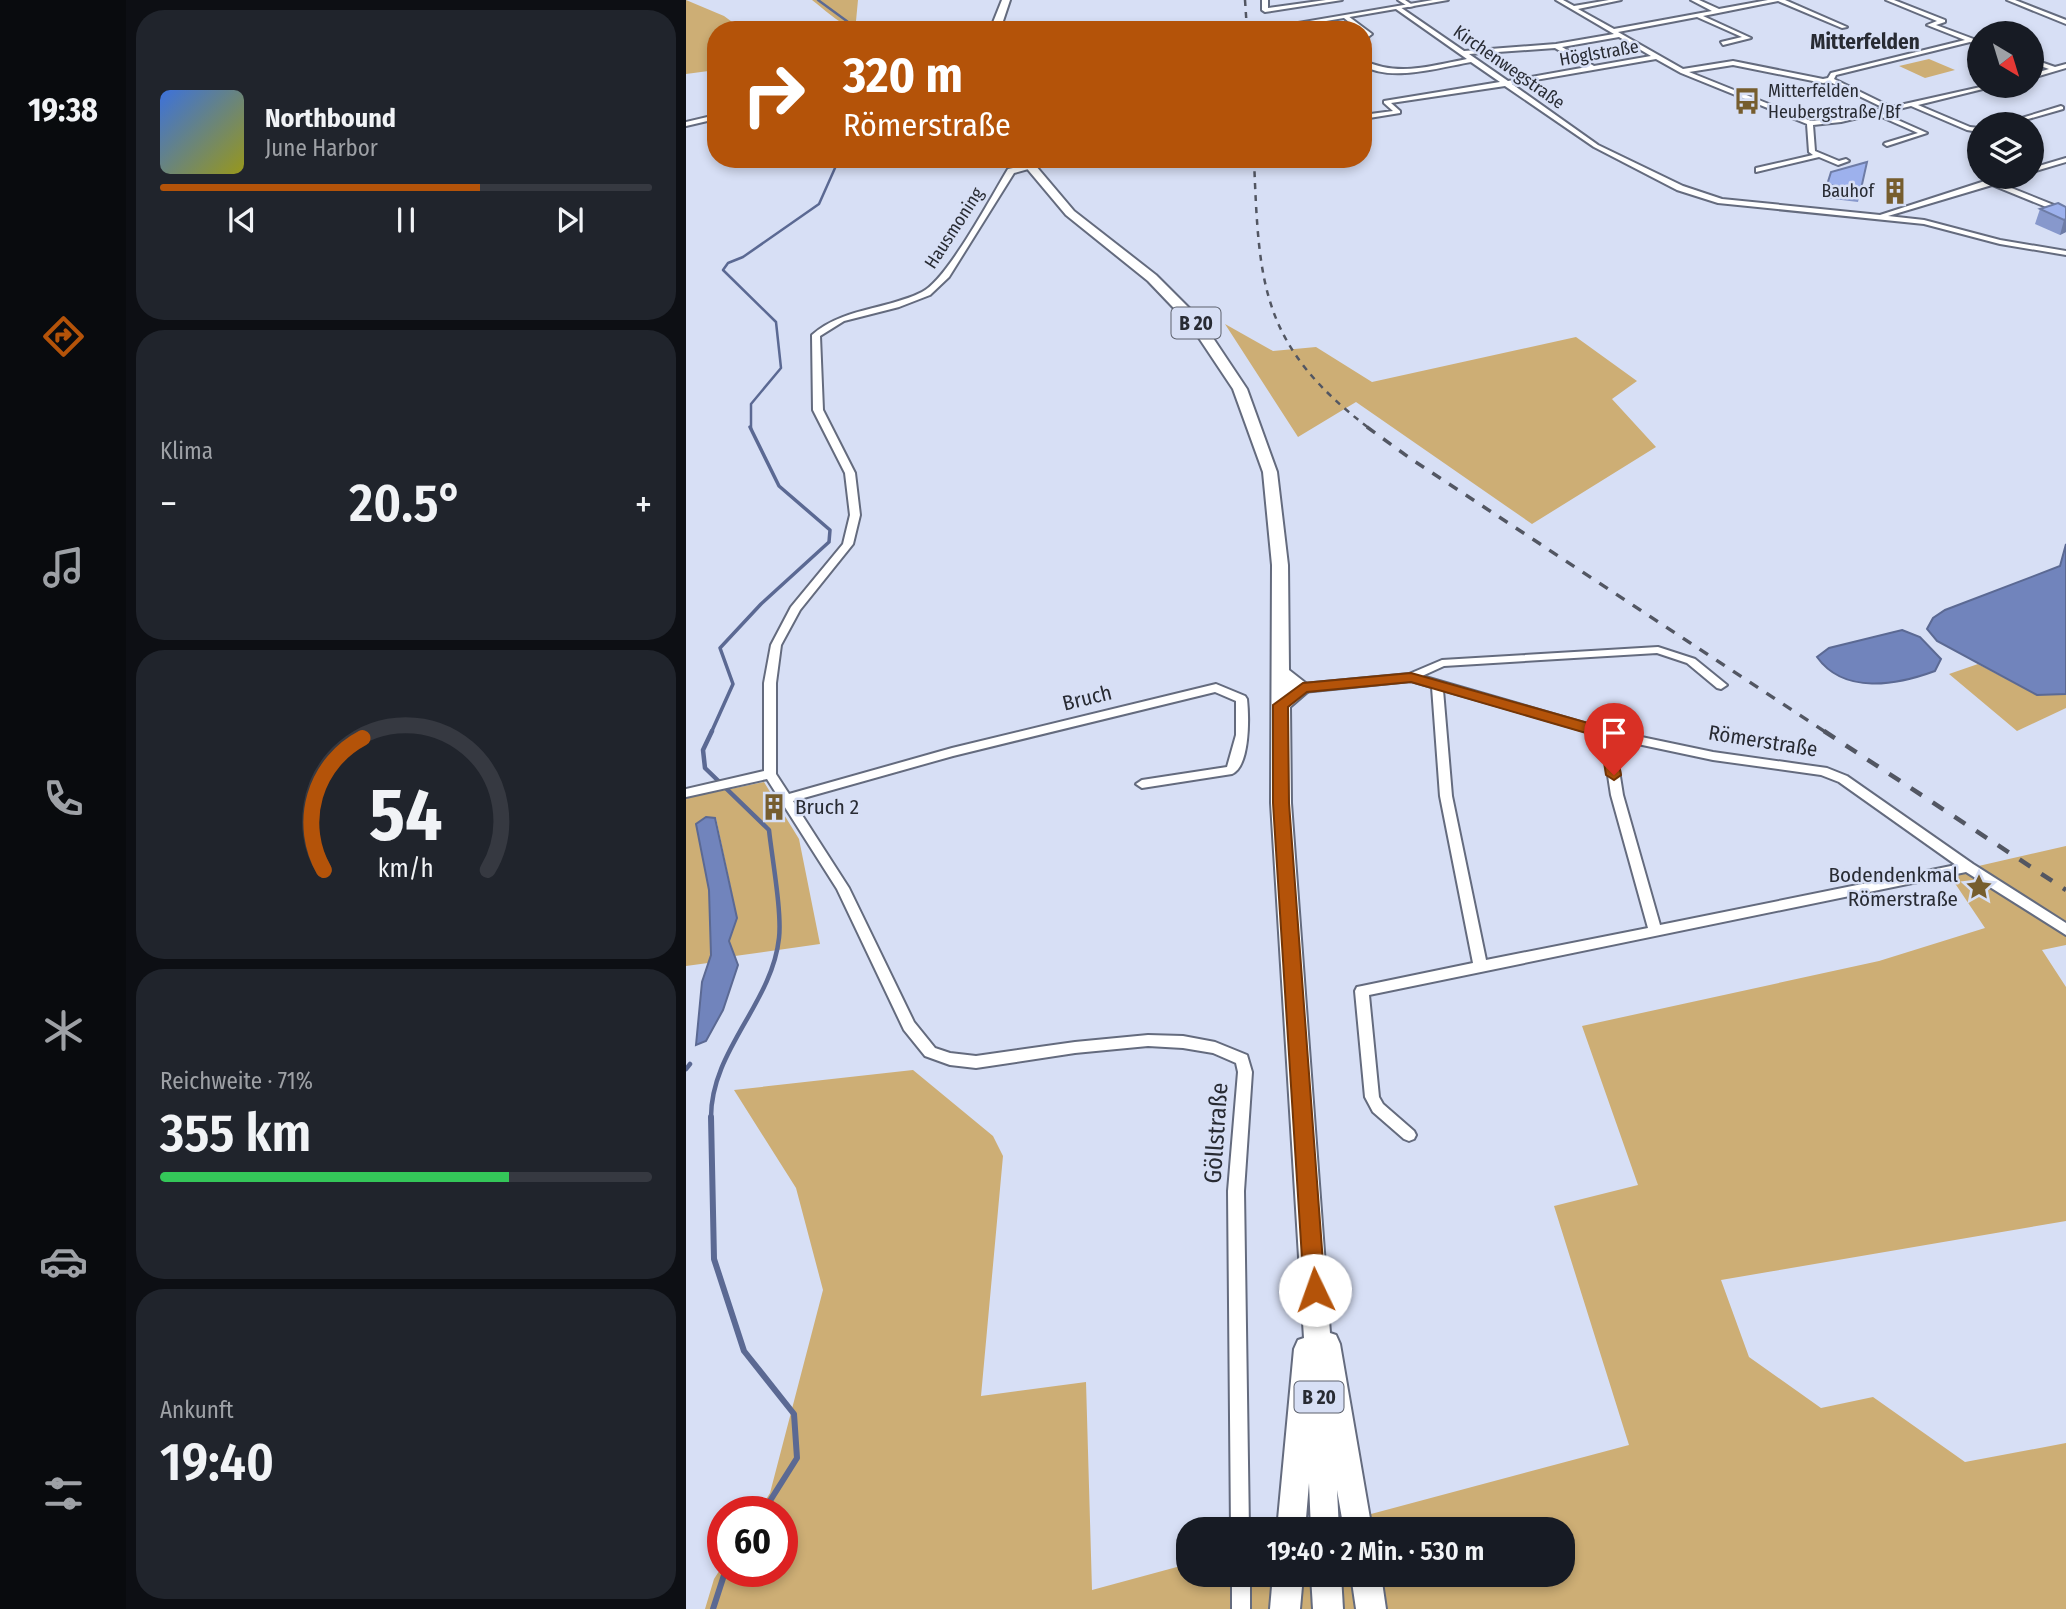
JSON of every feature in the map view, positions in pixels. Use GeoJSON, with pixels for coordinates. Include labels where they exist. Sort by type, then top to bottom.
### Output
{"type":"FeatureCollection","features":[{"type":"Feature","properties":{"kind":"main road"},"geometry":{"type":"LineString","coordinates":[[998,21],[1006,0]]}},
{"type":"Feature","properties":{"kind":"main road","name":"B 20"},"geometry":{"type":"LineString","coordinates":[[1033,168],[1070,213],[1152,278],[1196,323],[1240,389],[1271,480],[1280,565],[1281,803],[1314,1264],[1324,1517]]}},
{"type":"Feature","properties":{"kind":"main road"},"geometry":{"type":"LineString","coordinates":[[1280,705],[1303,688],[1281,673]]}},
{"type":"Feature","properties":{"kind":"main road"},"geometry":{"type":"LineString","coordinates":[[1293,1517],[1314,1264]]}},
{"type":"Feature","properties":{"kind":"main road"},"geometry":{"type":"LineString","coordinates":[[1314,1264],[1356,1517]]}},
{"type":"Feature","properties":{"kind":"main road"},"geometry":{"type":"LineString","coordinates":[[1285,1609],[1287,1587]]}},
{"type":"Feature","properties":{"kind":"main road"},"geometry":{"type":"LineString","coordinates":[[1327,1587],[1328,1609]]}},
{"type":"Feature","properties":{"kind":"main road"},"geometry":{"type":"LineString","coordinates":[[1368,1587],[1371,1609]]}},
{"type":"Feature","properties":{"kind":"street"},"geometry":{"type":"LineString","coordinates":[[1265,0],[1265,10],[1339,0]]}},
{"type":"Feature","properties":{"kind":"street"},"geometry":{"type":"LineString","coordinates":[[1401,0],[1411,6]]}},
{"type":"Feature","properties":{"kind":"street"},"geometry":{"type":"LineString","coordinates":[[1320,21],[1445,0]]}},
{"type":"Feature","properties":{"kind":"street"},"geometry":{"type":"LineString","coordinates":[[1559,0],[1683,72],[1810,123],[1877,113],[1967,92]]}},
{"type":"Feature","properties":{"kind":"street"},"geometry":{"type":"LineString","coordinates":[[1574,8],[1618,0]]}},
{"type":"Feature","properties":{"kind":"street"},"geometry":{"type":"LineString","coordinates":[[1694,0],[1718,11]]}},
{"type":"Feature","properties":{"kind":"street"},"geometry":{"type":"LineString","coordinates":[[1462,53],[1556,46],[1779,0],[1844,27]]}},
{"type":"Feature","properties":{"kind":"street"},"geometry":{"type":"LineString","coordinates":[[1889,0],[1943,21],[1930,24],[1967,38]]}},
{"type":"Feature","properties":{"kind":"street"},"geometry":{"type":"LineString","coordinates":[[2010,0],[2066,22]]}},
{"type":"Feature","properties":{"kind":"street","name":"Kirchenwegstraße"},"geometry":{"type":"LineString","coordinates":[[1398,9],[1567,127],[1626,162],[1706,198],[1881,216],[1937,225],[2000,242],[2066,253]]}},
{"type":"Feature","properties":{"kind":"street"},"geometry":{"type":"LineString","coordinates":[[1696,15],[1748,38],[1723,43]]}},
{"type":"Feature","properties":{"kind":"street"},"geometry":{"type":"LineString","coordinates":[[1346,17],[1351,21]]}},
{"type":"Feature","properties":{"kind":"street"},"geometry":{"type":"LineString","coordinates":[[1831,80],[1833,74],[1967,41]]}},
{"type":"Feature","properties":{"kind":"street"},"geometry":{"type":"LineString","coordinates":[[1556,46],[1593,68]]}},
{"type":"Feature","properties":{"kind":"street","name":"Höglstraße"},"geometry":{"type":"LineString","coordinates":[[1386,102],[1656,57]]}},
{"type":"Feature","properties":{"kind":"street"},"geometry":{"type":"LineString","coordinates":[[1372,67],[1378,71],[1394,72],[1471,60]]}},
{"type":"Feature","properties":{"kind":"street"},"geometry":{"type":"LineString","coordinates":[[1683,72],[1732,63],[1823,81],[1831,80],[1891,109]]}},
{"type":"Feature","properties":{"kind":"street"},"geometry":{"type":"LineString","coordinates":[[2044,65],[2054,69]]}},
{"type":"Feature","properties":{"kind":"street"},"geometry":{"type":"LineString","coordinates":[[2044,72],[2066,66]]}},
{"type":"Feature","properties":{"kind":"street"},"geometry":{"type":"LineString","coordinates":[[1372,116],[1398,112],[1376,94]]}},
{"type":"Feature","properties":{"kind":"street"},"geometry":{"type":"LineString","coordinates":[[1914,105],[1967,128]]}},
{"type":"Feature","properties":{"kind":"street"},"geometry":{"type":"LineString","coordinates":[[2044,113],[2061,108]]}},
{"type":"Feature","properties":{"kind":"street"},"geometry":{"type":"LineString","coordinates":[[1877,113],[1924,133],[1887,144]]}},
{"type":"Feature","properties":{"kind":"street"},"geometry":{"type":"LineString","coordinates":[[686,124],[707,119]]}},
{"type":"Feature","properties":{"kind":"street"},"geometry":{"type":"LineString","coordinates":[[1810,123],[1812,152],[1838,163],[1846,161]]}},
{"type":"Feature","properties":{"kind":"street"},"geometry":{"type":"LineString","coordinates":[[1759,170],[1820,155]]}},
{"type":"Feature","properties":{"kind":"street"},"geometry":{"type":"LineString","coordinates":[[2044,166],[2066,160]]}},
{"type":"Feature","properties":{"kind":"street","name":"Hausmoning"},"geometry":{"type":"LineString","coordinates":[[770,774],[769,696],[776,645],[795,609],[848,544],[855,515],[850,473],[818,410],[816,335],[830,323],[897,306],[927,293],[945,277],[1011,171],[1018,168]]}},
{"type":"Feature","properties":{"kind":"street"},"geometry":{"type":"LineString","coordinates":[[1881,216],[1968,189]]}},
{"type":"Feature","properties":{"kind":"street"},"geometry":{"type":"LineString","coordinates":[[2007,189],[2066,214]]}},
{"type":"Feature","properties":{"kind":"street","name":"Römerstraße"},"geometry":{"type":"LineString","coordinates":[[1303,688],[1411,677],[1442,663],[1658,650],[1691,661],[1721,685]]}},
{"type":"Feature","properties":{"kind":"street","name":"Römerstraße"},"geometry":{"type":"LineString","coordinates":[[1411,677],[1437,687],[1607,734],[1713,756],[1823,771],[1843,779],[1968,867],[2066,930]]}},
{"type":"Feature","properties":{"kind":"street"},"geometry":{"type":"LineString","coordinates":[[1437,687],[1446,796],[1480,965]]}},
{"type":"Feature","properties":{"kind":"street","name":"Bruch"},"geometry":{"type":"LineString","coordinates":[[785,799],[952,752],[1216,688],[1241,699],[1245,723],[1242,744],[1231,770],[1142,783]]}},
{"type":"Feature","properties":{"kind":"street"},"geometry":{"type":"LineString","coordinates":[[1607,734],[1617,795],[1655,930]]}},
{"type":"Feature","properties":{"kind":"street"},"geometry":{"type":"LineString","coordinates":[[686,793],[770,774],[785,799]]}},
{"type":"Feature","properties":{"kind":"street","name":"Göllstraße"},"geometry":{"type":"LineString","coordinates":[[785,799],[843,888],[909,1026],[930,1052],[950,1059],[976,1062],[1139,1041],[1203,1044],[1227,1050],[1242,1059],[1245,1072],[1236,1191],[1240,1517]]}},
{"type":"Feature","properties":{"kind":"street"},"geometry":{"type":"LineString","coordinates":[[1409,1135],[1371,1097],[1362,990],[1968,867]]}},
{"type":"Feature","properties":{"kind":"street"},"geometry":{"type":"LineString","coordinates":[[1241,1587],[1241,1609]]}},
{"type":"Feature","properties":{"kind":"shaded area"},"geometry":{"type":"Polygon","coordinates":[[[686,0],[731,21],[707,21],[707,71],[686,74],[686,0]]]}},
{"type":"Feature","properties":{"kind":"shaded area"},"geometry":{"type":"Polygon","coordinates":[[[812,0],[858,0],[856,21],[840,21],[812,0]]]}},
{"type":"Feature","properties":{"kind":"shaded area"},"geometry":{"type":"Polygon","coordinates":[[[1929,59],[1955,70],[1925,78],[1899,66],[1929,59]]]}},
{"type":"Feature","properties":{"kind":"shaded area"},"geometry":{"type":"Polygon","coordinates":[[[1225,324],[1273,351],[1316,347],[1372,382],[1576,337],[1637,381],[1612,399],[1656,447],[1532,524],[1356,402],[1298,437],[1225,324]]]}},
{"type":"Feature","properties":{"kind":"shaded area"},"geometry":{"type":"Polygon","coordinates":[[[1978,664],[2037,695],[2066,694],[2066,708],[2017,731],[1949,674],[1978,664]]]}},
{"type":"Feature","properties":{"kind":"shaded area"},"geometry":{"type":"Polygon","coordinates":[[[764,782],[799,839],[820,944],[735,956],[729,941],[737,917],[716,818],[706,817],[696,824],[709,890],[711,955],[708,963],[686,966],[686,798],[764,782]]]}},
{"type":"Feature","properties":{"kind":"shaded area"},"geometry":{"type":"Polygon","coordinates":[[[2066,846],[2066,945],[2042,950],[2066,987],[2066,1221],[1721,1280],[1749,1357],[1821,1408],[1873,1397],[1965,1462],[2066,1443],[2066,1609],[705,1609],[712,1587],[798,1587],[798,1496],[768,1496],[823,1290],[796,1188],[734,1090],[913,1070],[993,1136],[1003,1156],[981,1396],[1086,1382],[1092,1590],[1176,1567],[1176,1587],[1575,1587],[1575,1517],[1360,1517],[1629,1445],[1554,1206],[1638,1185],[1582,1026],[1879,961],[1985,928],[1948,873],[2066,846]]]}},
{"type":"Feature","properties":{"kind":"water"},"geometry":{"type":"Polygon","coordinates":[[[2066,544],[2066,694],[2037,695],[1937,641],[1927,629],[1933,618],[1945,610],[2060,566],[2066,544]]]}},
{"type":"Feature","properties":{"kind":"water"},"geometry":{"type":"Polygon","coordinates":[[[1902,630],[1920,637],[1941,659],[1935,671],[1904,680],[1872,684],[1841,677],[1828,669],[1817,657],[1829,648],[1902,630]]]}},
{"type":"Feature","properties":{"kind":"water"},"geometry":{"type":"Polygon","coordinates":[[[706,817],[715,818],[737,918],[729,941],[738,965],[723,1010],[706,1041],[696,1045],[702,982],[711,955],[709,890],[696,824],[706,817]]]}},
{"type":"Feature","properties":{"kind":"building"},"geometry":{"type":"Polygon","coordinates":[[[1867,162],[1861,189],[1827,185],[1831,172],[1867,162]]]}},
{"type":"Feature","properties":{"kind":"building"},"geometry":{"type":"Polygon","coordinates":[[[2058,203],[2066,207],[2064,220],[2040,209],[2058,203]]]}},
{"type":"Feature","properties":{"kind":"waterway"},"geometry":{"type":"LineString","coordinates":[[818,0],[847,21]]}},
{"type":"Feature","properties":{"kind":"waterway"},"geometry":{"type":"LineString","coordinates":[[751,429],[751,404],[781,368],[776,322],[723,270],[728,263],[743,257],[819,204],[835,168]]}},
{"type":"Feature","properties":{"kind":"waterway"},"geometry":{"type":"LineString","coordinates":[[711,733],[733,684],[720,648],[761,604],[829,542],[830,530],[779,486],[750,427]]}},
{"type":"Feature","properties":{"kind":"waterway"},"geometry":{"type":"LineString","coordinates":[[711,1119],[713,1094],[720,1071],[765,985],[774,962],[780,927],[769,830],[705,768],[703,750],[712,731]]}},
{"type":"Feature","properties":{"kind":"waterway"},"geometry":{"type":"LineString","coordinates":[[686,1069],[690,1064]]}},
{"type":"Feature","properties":{"kind":"waterway"},"geometry":{"type":"LineString","coordinates":[[711,1119],[714,1259],[744,1351],[794,1414],[797,1458],[773,1496]]}},
{"type":"Feature","properties":{"kind":"waterway"},"geometry":{"type":"LineString","coordinates":[[713,1609],[720,1587]]}},
{"type":"Feature","properties":{"kind":"railway"},"geometry":{"type":"LineString","coordinates":[[1245,0],[1246,21]]}},
{"type":"Feature","properties":{"kind":"railway"},"geometry":{"type":"LineString","coordinates":[[1254,168],[1259,243],[1264,278],[1273,310],[1287,341],[1307,370],[1334,399],[1370,429]]}},
{"type":"Feature","properties":{"kind":"railway"},"geometry":{"type":"LineString","coordinates":[[1367,427],[1411,459],[1827,733]]}},
{"type":"Feature","properties":{"kind":"railway"},"geometry":{"type":"LineString","coordinates":[[1824,731],[2066,890]]}},
{"type":"Feature","properties":{"kind":"place","name":"Mitterfelden Heubergstraße/Bf"},"geometry":{"type":"Point","coordinates":[1747,101]}},
{"type":"Feature","properties":{"kind":"place","name":"Bauhof"},"geometry":{"type":"Point","coordinates":[1895,191]}},
{"type":"Feature","properties":{"kind":"place","name":"Bruch 2"},"geometry":{"type":"Point","coordinates":[774,807]}},
{"type":"Feature","properties":{"kind":"place","name":"Bodendenkmal Römerstraße"},"geometry":{"type":"Point","coordinates":[1979,887]}},
{"type":"Feature","properties":{"kind":"district","name":"Mitterfelden"},"geometry":{"type":"Point","coordinates":[1865,42]}},
{"type":"Feature","properties":{"kind":"route"},"geometry":{"type":"LineString","coordinates":[[1315,1290],[1281,803],[1280,705],[1303,688],[1411,677],[1437,687],[1607,734],[1614,775]]}}]}
